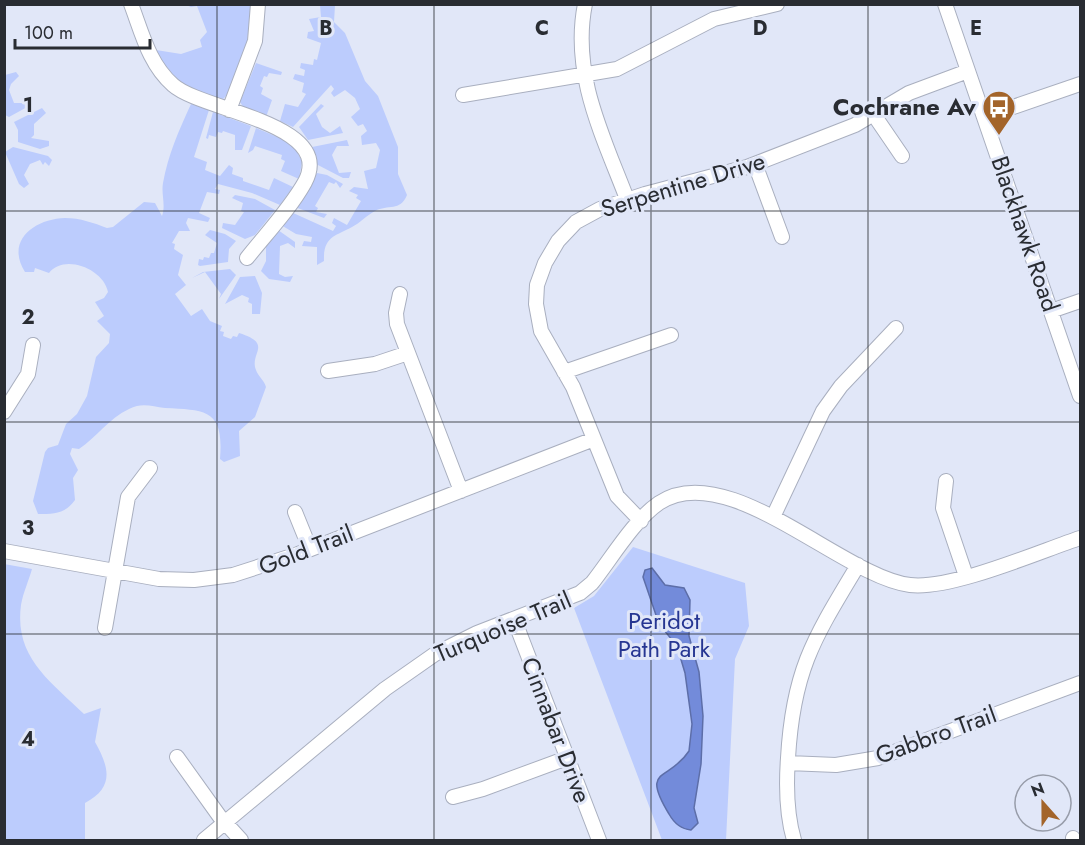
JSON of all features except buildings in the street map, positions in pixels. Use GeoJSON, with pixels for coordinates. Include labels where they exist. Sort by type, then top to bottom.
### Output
{"type":"FeatureCollection","features":[{"type":"Feature","properties":{"kind":"street"},"geometry":{"type":"LineString","coordinates":[[131,4],[151,57],[167,79],[189,95],[294,136],[304,146],[309,159],[305,182],[247,258]]}},
{"type":"Feature","properties":{"kind":"street"},"geometry":{"type":"LineString","coordinates":[[230,110],[255,41],[258,4]]}},
{"type":"Feature","properties":{"kind":"street"},"geometry":{"type":"LineString","coordinates":[[585,4],[581,43],[584,75],[591,105],[627,199]]}},
{"type":"Feature","properties":{"kind":"street"},"geometry":{"type":"LineString","coordinates":[[463,95],[623,67],[714,19],[777,4]]}},
{"type":"Feature","properties":{"kind":"street","name":"Blackhawk Road"},"geometry":{"type":"LineString","coordinates":[[945,4],[1080,396]]}},
{"type":"Feature","properties":{"kind":"street","name":"Serpentine Drive"},"geometry":{"type":"LineString","coordinates":[[640,521],[617,496],[564,372],[541,332],[536,304],[540,275],[558,241],[570,227],[591,213],[627,199],[713,178],[755,164],[855,125],[916,89],[969,71]]}},
{"type":"Feature","properties":{"kind":"street"},"geometry":{"type":"LineString","coordinates":[[984,117],[1080,84]]}},
{"type":"Feature","properties":{"kind":"street"},"geometry":{"type":"LineString","coordinates":[[874,115],[902,156]]}},
{"type":"Feature","properties":{"kind":"street"},"geometry":{"type":"LineString","coordinates":[[755,164],[782,237]]}},
{"type":"Feature","properties":{"kind":"street"},"geometry":{"type":"LineString","coordinates":[[400,294],[396,319],[461,491]]}},
{"type":"Feature","properties":{"kind":"street"},"geometry":{"type":"LineString","coordinates":[[1051,311],[1080,301]]}},
{"type":"Feature","properties":{"kind":"street"},"geometry":{"type":"LineString","coordinates":[[773,517],[823,411],[841,386],[896,328]]}},
{"type":"Feature","properties":{"kind":"street"},"geometry":{"type":"LineString","coordinates":[[564,372],[671,335]]}},
{"type":"Feature","properties":{"kind":"street"},"geometry":{"type":"LineString","coordinates":[[4,412],[28,374],[33,345]]}},
{"type":"Feature","properties":{"kind":"street"},"geometry":{"type":"LineString","coordinates":[[328,370],[375,364],[408,353]]}},
{"type":"Feature","properties":{"kind":"street","name":"Gold Trail"},"geometry":{"type":"LineString","coordinates":[[4,551],[159,579],[208,579],[246,572],[594,439]]}},
{"type":"Feature","properties":{"kind":"street"},"geometry":{"type":"LineString","coordinates":[[105,628],[128,497],[150,468]]}},
{"type":"Feature","properties":{"kind":"street"},"geometry":{"type":"LineString","coordinates":[[946,481],[943,508],[966,576]]}},
{"type":"Feature","properties":{"kind":"street","name":"Turquoise Trail"},"geometry":{"type":"LineString","coordinates":[[204,840],[406,673],[449,646],[568,599],[586,589],[640,521],[663,500],[692,492],[718,496],[773,517],[882,578],[910,585],[932,585],[966,576],[1080,538]]}},
{"type":"Feature","properties":{"kind":"street"},"geometry":{"type":"LineString","coordinates":[[295,512],[310,549]]}},
{"type":"Feature","properties":{"kind":"street"},"geometry":{"type":"LineString","coordinates":[[794,840],[786,796],[792,705],[801,669],[815,636],[858,565]]}},
{"type":"Feature","properties":{"kind":"street","name":"Cinnabar Drive"},"geometry":{"type":"LineString","coordinates":[[514,619],[599,840]]}},
{"type":"Feature","properties":{"kind":"street","name":"Gabbro Trail"},"geometry":{"type":"LineString","coordinates":[[788,763],[847,764],[878,758],[1080,683]]}},
{"type":"Feature","properties":{"kind":"street"},"geometry":{"type":"LineString","coordinates":[[177,757],[225,823],[242,840]]}},
{"type":"Feature","properties":{"kind":"street"},"geometry":{"type":"LineString","coordinates":[[453,797],[483,789],[567,758]]}},
{"type":"Feature","properties":{"kind":"green space"},"geometry":{"type":"Polygon","coordinates":[[[186,5],[251,5],[247,43],[228,94],[223,99],[212,98],[183,84],[167,68],[156,50],[181,54],[202,47],[200,40],[207,32],[197,6],[186,5]]]}},
{"type":"Feature","properties":{"kind":"green space"},"geometry":{"type":"Polygon","coordinates":[[[320,5],[335,5],[334,22],[345,33],[365,81],[378,96],[398,147],[398,174],[407,195],[401,204],[375,211],[332,238],[326,246],[324,261],[317,265],[317,247],[302,246],[304,241],[311,242],[312,237],[296,234],[281,225],[291,212],[333,231],[336,226],[332,223],[334,218],[347,225],[361,201],[356,198],[358,195],[349,191],[354,187],[368,189],[364,171],[376,168],[380,150],[376,143],[362,145],[361,136],[367,131],[363,124],[358,126],[351,117],[360,109],[355,98],[345,90],[334,97],[331,93],[334,89],[331,85],[293,127],[280,121],[285,104],[298,107],[306,94],[302,92],[304,83],[293,79],[295,74],[304,76],[305,70],[300,68],[301,63],[313,65],[314,59],[317,60],[321,43],[307,38],[308,32],[314,31],[309,19],[321,17],[320,5]]]}},
{"type":"Feature","properties":{"kind":"green space"},"geometry":{"type":"Polygon","coordinates":[[[256,63],[282,72],[281,75],[269,73],[267,77],[264,76],[260,86],[263,88],[261,94],[272,100],[266,117],[244,108],[240,102],[256,63]]]}},
{"type":"Feature","properties":{"kind":"green space"},"geometry":{"type":"Polygon","coordinates":[[[16,72],[19,76],[11,84],[9,90],[14,103],[28,103],[29,106],[9,117],[5,115],[5,75],[16,72]]]}},
{"type":"Feature","properties":{"kind":"green space"},"geometry":{"type":"Polygon","coordinates":[[[191,104],[209,110],[194,157],[207,162],[205,170],[220,176],[229,165],[233,168],[232,174],[243,178],[243,181],[269,190],[274,178],[293,187],[280,205],[252,193],[218,184],[215,189],[220,190],[219,194],[207,192],[199,213],[210,218],[208,222],[188,218],[186,223],[190,231],[179,231],[172,243],[175,244],[174,249],[183,255],[178,275],[186,285],[175,294],[191,316],[202,309],[210,321],[222,326],[220,331],[224,332],[223,336],[231,339],[233,336],[237,337],[239,333],[249,337],[258,345],[255,364],[266,387],[255,417],[239,431],[240,456],[224,462],[220,459],[219,431],[210,416],[192,410],[147,406],[129,409],[79,449],[72,448],[70,454],[78,470],[73,478],[75,500],[71,505],[59,512],[38,514],[33,501],[45,452],[48,448],[58,445],[66,424],[77,414],[87,396],[96,357],[109,343],[110,334],[97,321],[104,316],[95,302],[104,298],[108,292],[99,277],[83,266],[64,264],[49,273],[35,268],[34,272],[25,272],[20,261],[21,241],[34,227],[54,219],[76,219],[107,228],[113,227],[144,202],[155,203],[162,216],[165,173],[174,143],[191,104]]]}},
{"type":"Feature","properties":{"kind":"green space"},"geometry":{"type":"Polygon","coordinates":[[[321,104],[324,106],[316,114],[322,127],[330,133],[340,126],[343,133],[308,140],[299,127],[321,104]]]}},
{"type":"Feature","properties":{"kind":"green space"},"geometry":{"type":"Polygon","coordinates":[[[42,108],[46,113],[34,124],[34,135],[31,138],[49,141],[49,146],[40,149],[18,142],[18,130],[14,122],[42,108]]]}},
{"type":"Feature","properties":{"kind":"green space"},"geometry":{"type":"Polygon","coordinates":[[[213,112],[251,126],[242,150],[235,150],[235,135],[223,131],[218,132],[216,137],[209,135],[208,139],[206,138],[213,112]]]}},
{"type":"Feature","properties":{"kind":"green space"},"geometry":{"type":"Polygon","coordinates":[[[256,128],[294,144],[302,162],[299,179],[281,171],[285,161],[281,159],[282,155],[255,146],[248,153],[256,128]]]}},
{"type":"Feature","properties":{"kind":"green space"},"geometry":{"type":"Polygon","coordinates":[[[347,140],[349,146],[337,146],[332,155],[339,173],[351,172],[349,178],[343,178],[316,164],[312,147],[347,140]]]}},
{"type":"Feature","properties":{"kind":"green space"},"geometry":{"type":"Polygon","coordinates":[[[13,147],[48,156],[52,160],[49,166],[45,162],[43,165],[40,160],[30,164],[24,175],[29,184],[24,188],[19,184],[5,152],[13,147]]]}},
{"type":"Feature","properties":{"kind":"green space"},"geometry":{"type":"Polygon","coordinates":[[[317,173],[327,175],[343,184],[340,188],[336,182],[334,184],[329,182],[315,206],[318,208],[316,212],[327,214],[324,218],[295,207],[317,173]]]}},
{"type":"Feature","properties":{"kind":"green space"},"geometry":{"type":"Polygon","coordinates":[[[235,195],[255,199],[275,210],[255,235],[245,239],[222,228],[223,223],[235,225],[244,212],[241,211],[243,203],[232,198],[235,195]]]}},
{"type":"Feature","properties":{"kind":"green space"},"geometry":{"type":"Polygon","coordinates":[[[210,230],[225,234],[236,241],[229,249],[228,262],[200,266],[198,265],[199,259],[209,258],[211,253],[214,253],[217,243],[205,235],[210,230]]]}},
{"type":"Feature","properties":{"kind":"green space"},"geometry":{"type":"Polygon","coordinates":[[[278,230],[295,242],[295,248],[288,243],[280,246],[279,274],[285,277],[293,276],[290,282],[269,279],[261,271],[266,261],[266,245],[278,230]]]}},
{"type":"Feature","properties":{"kind":"green space"},"geometry":{"type":"Polygon","coordinates":[[[230,269],[236,275],[219,299],[221,294],[205,272],[192,278],[203,272],[230,269]]]}},
{"type":"Feature","properties":{"kind":"green space"},"geometry":{"type":"Polygon","coordinates":[[[255,276],[262,293],[260,314],[252,314],[252,304],[248,302],[249,298],[242,295],[225,304],[240,277],[255,276]]]}},
{"type":"Feature","properties":{"kind":"green space","name":"Peridot Path Park"},"geometry":{"type":"Polygon","coordinates":[[[633,547],[745,583],[749,626],[735,659],[726,840],[662,840],[574,608],[594,596],[633,547]]]}},
{"type":"Feature","properties":{"kind":"green space"},"geometry":{"type":"Polygon","coordinates":[[[4,564],[32,569],[22,600],[20,623],[23,639],[37,667],[84,714],[101,708],[95,742],[104,760],[106,776],[101,790],[85,803],[85,840],[5,840],[4,564]]]}},
{"type":"Feature","properties":{"kind":"water"},"geometry":{"type":"Polygon","coordinates":[[[652,568],[665,585],[684,588],[690,600],[689,636],[699,672],[703,716],[701,764],[694,808],[698,823],[691,830],[681,827],[673,820],[657,788],[657,781],[661,776],[681,761],[689,751],[692,724],[685,673],[677,646],[659,624],[643,577],[645,570],[652,568]]]}},
{"type":"Feature","properties":{"kind":"place","name":"Cochrane Av"},"geometry":{"type":"Point","coordinates":[999,136]}}]}
